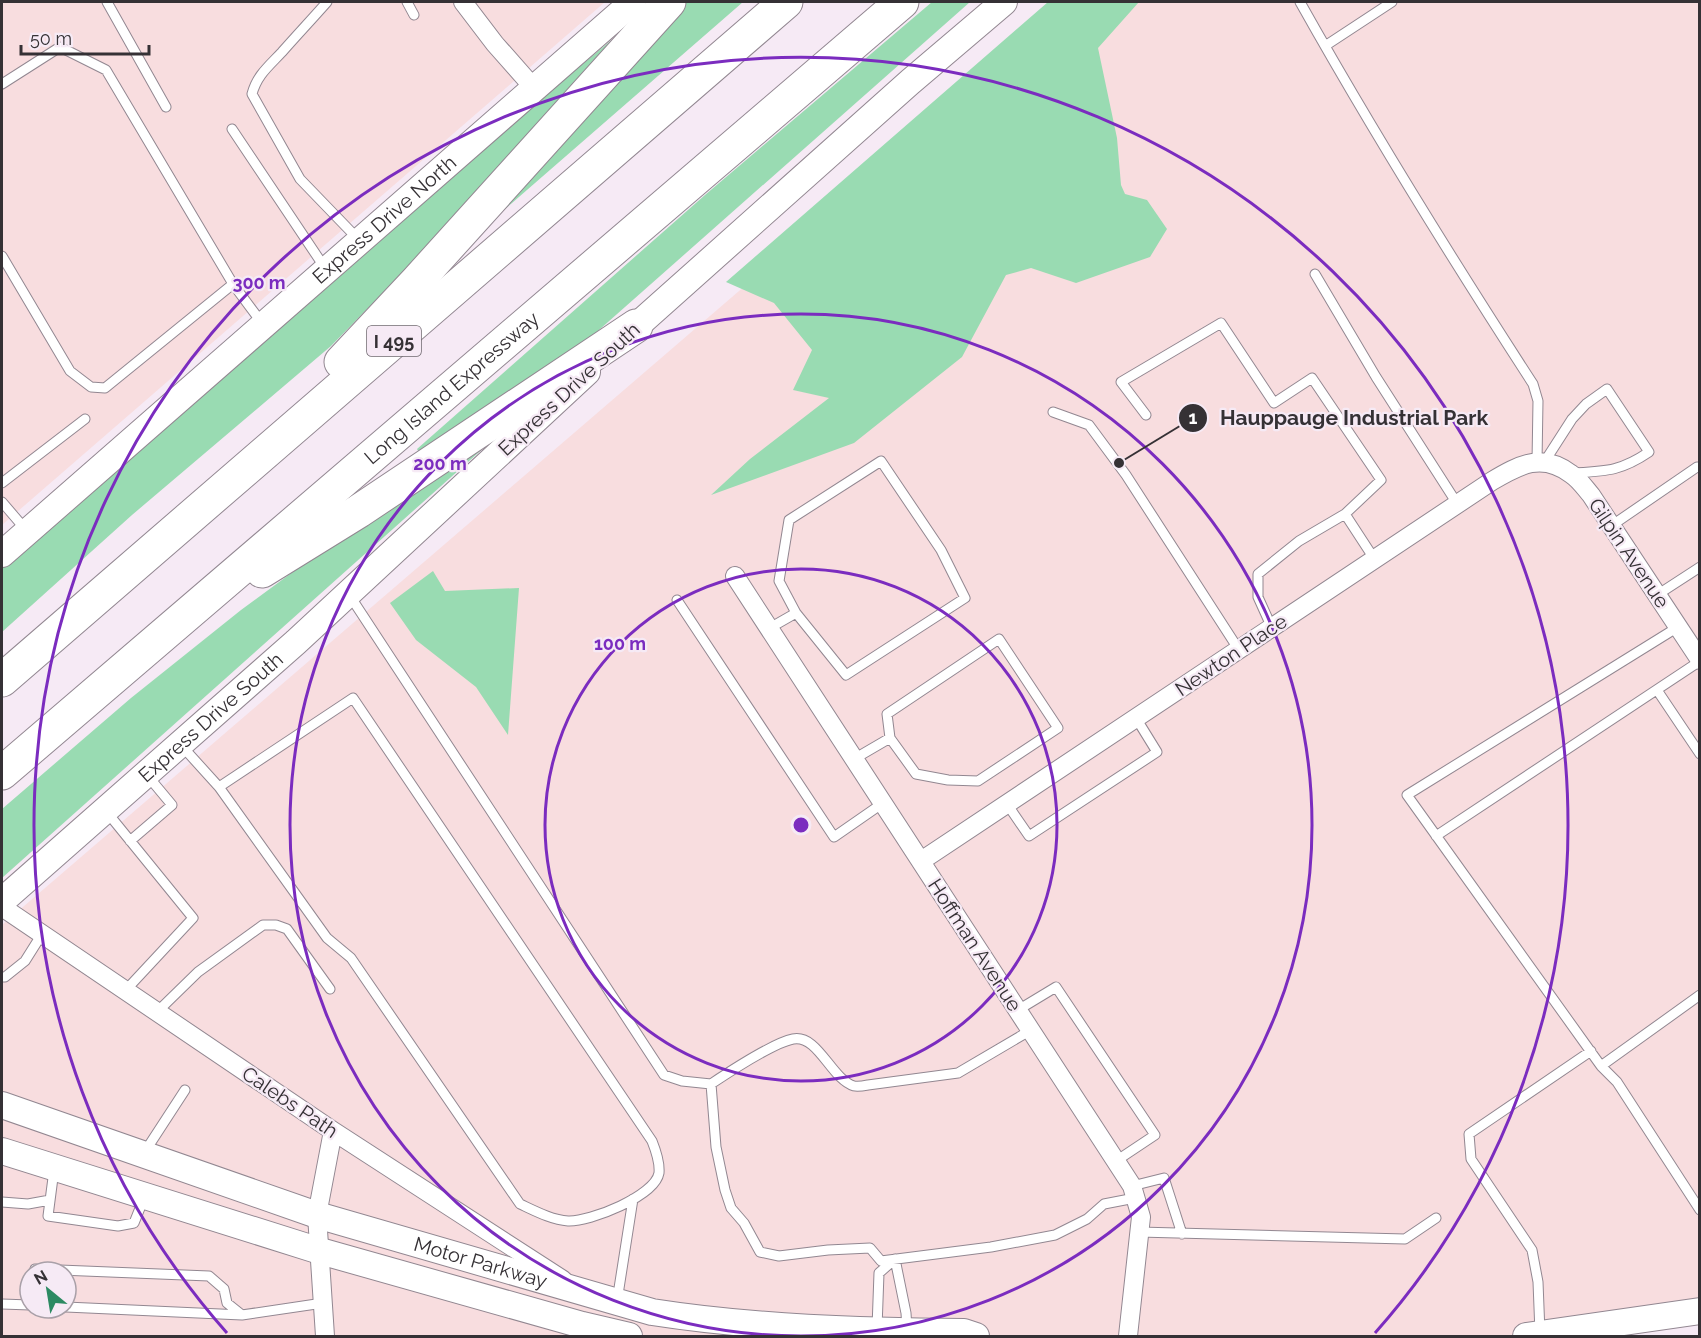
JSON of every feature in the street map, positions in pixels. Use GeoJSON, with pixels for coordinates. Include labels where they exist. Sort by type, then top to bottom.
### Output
{"type":"FeatureCollection","features":[{"type":"Feature","properties":{"kind":"highway"},"geometry":{"type":"LineString","coordinates":[[72,619],[347,356],[669,2]]}},
{"type":"Feature","properties":{"kind":"highway","name":"I 495"},"geometry":{"type":"LineString","coordinates":[[2,680],[786,2]]}},
{"type":"Feature","properties":{"kind":"highway","name":"Long Island Expressway"},"geometry":{"type":"LineString","coordinates":[[2,772],[902,2]]}},
{"type":"Feature","properties":{"kind":"highway"},"geometry":{"type":"LineString","coordinates":[[197,606],[267,568],[359,511],[636,326]]}},
{"type":"Feature","properties":{"kind":"main road","name":"Express Drive North"},"geometry":{"type":"LineString","coordinates":[[10,542],[264,325],[533,87],[633,2]]}},
{"type":"Feature","properties":{"kind":"main road","name":"Express Drive South"},"geometry":{"type":"LineString","coordinates":[[2,900],[349,594],[636,326],[1004,2]]}},
{"type":"Feature","properties":{"kind":"main road","name":"Motor Parkway"},"geometry":{"type":"LineString","coordinates":[[2,1105],[317,1215],[652,1312],[698,1319],[877,1331],[964,1332],[976,1336]]}},
{"type":"Feature","properties":{"kind":"main road","name":"Motor Parkway"},"geometry":{"type":"LineString","coordinates":[[2,1151],[320,1251],[591,1331],[628,1336]]}},
{"type":"Feature","properties":{"kind":"main road"},"geometry":{"type":"LineString","coordinates":[[1533,1336],[1700,1311]]}},
{"type":"Feature","properties":{"kind":"street"},"geometry":{"type":"LineString","coordinates":[[466,2],[495,44],[533,87]]}},
{"type":"Feature","properties":{"kind":"street","name":"Gilpin Avenue"},"geometry":{"type":"LineString","coordinates":[[1541,462],[1571,474],[1591,495],[1700,660]]}},
{"type":"Feature","properties":{"kind":"street","name":"Newton Place"},"geometry":{"type":"LineString","coordinates":[[921,861],[1492,481],[1520,465],[1541,462]]}},
{"type":"Feature","properties":{"kind":"street","name":"Hoffman Avenue"},"geometry":{"type":"LineString","coordinates":[[735,576],[1134,1192],[1141,1217],[1128,1336]]}},
{"type":"Feature","properties":{"kind":"street","name":"Calebs Path"},"geometry":{"type":"LineString","coordinates":[[2,907],[333,1131],[582,1292]]}},
{"type":"Feature","properties":{"kind":"street"},"geometry":{"type":"LineString","coordinates":[[325,1336],[317,1215],[333,1131]]}},
{"type":"Feature","properties":{"kind":"lane"},"geometry":{"type":"LineString","coordinates":[[106,2],[166,107]]}},
{"type":"Feature","properties":{"kind":"lane"},"geometry":{"type":"LineString","coordinates":[[327,2],[263,70],[255,83],[252,94],[300,179],[360,240]]}},
{"type":"Feature","properties":{"kind":"lane"},"geometry":{"type":"LineString","coordinates":[[407,2],[414,15]]}},
{"type":"Feature","properties":{"kind":"lane"},"geometry":{"type":"LineString","coordinates":[[1300,2],[1461,271],[1533,384],[1538,402],[1541,462]]}},
{"type":"Feature","properties":{"kind":"lane"},"geometry":{"type":"LineString","coordinates":[[1325,46],[1392,2]]}},
{"type":"Feature","properties":{"kind":"lane"},"geometry":{"type":"LineString","coordinates":[[2,84],[60,46],[106,70],[233,284],[264,325]]}},
{"type":"Feature","properties":{"kind":"lane"},"geometry":{"type":"LineString","coordinates":[[232,129],[327,270]]}},
{"type":"Feature","properties":{"kind":"lane"},"geometry":{"type":"LineString","coordinates":[[2,256],[70,371],[91,387],[105,388],[233,284]]}},
{"type":"Feature","properties":{"kind":"lane"},"geometry":{"type":"LineString","coordinates":[[1315,274],[1376,377],[1458,505]]}},
{"type":"Feature","properties":{"kind":"lane"},"geometry":{"type":"LineString","coordinates":[[1146,415],[1121,382],[1221,323],[1274,403],[1312,378],[1381,480],[1345,513],[1299,541],[1258,574],[1258,597],[1272,628]]}},
{"type":"Feature","properties":{"kind":"lane"},"geometry":{"type":"LineString","coordinates":[[1541,462],[1572,419],[1586,404],[1607,389],[1649,452],[1630,465],[1608,471],[1571,474]]}},
{"type":"Feature","properties":{"kind":"lane"},"geometry":{"type":"LineString","coordinates":[[1053,412],[1089,425],[1126,475],[1239,650]]}},
{"type":"Feature","properties":{"kind":"lane"},"geometry":{"type":"LineString","coordinates":[[2,483],[85,419]]}},
{"type":"Feature","properties":{"kind":"lane"},"geometry":{"type":"LineString","coordinates":[[881,461],[941,550],[965,598],[846,675],[796,613],[779,580],[789,520],[881,461]]}},
{"type":"Feature","properties":{"kind":"lane"},"geometry":{"type":"LineString","coordinates":[[1611,526],[1697,467]]}},
{"type":"Feature","properties":{"kind":"lane"},"geometry":{"type":"LineString","coordinates":[[2,502],[10,542]]}},
{"type":"Feature","properties":{"kind":"lane"},"geometry":{"type":"LineString","coordinates":[[1345,513],[1375,560]]}},
{"type":"Feature","properties":{"kind":"lane"},"geometry":{"type":"LineString","coordinates":[[1657,595],[1700,567]]}},
{"type":"Feature","properties":{"kind":"lane"},"geometry":{"type":"LineString","coordinates":[[349,594],[664,1075],[682,1081],[711,1084],[732,1070],[794,1038],[809,1042],[843,1080],[855,1087],[958,1073],[1030,1030]]}},
{"type":"Feature","properties":{"kind":"lane"},"geometry":{"type":"LineString","coordinates":[[677,600],[834,837],[883,803]]}},
{"type":"Feature","properties":{"kind":"lane"},"geometry":{"type":"LineString","coordinates":[[768,629],[796,613]]}},
{"type":"Feature","properties":{"kind":"lane"},"geometry":{"type":"LineString","coordinates":[[1678,627],[1407,795],[1601,1066],[1617,1082],[1700,1210]]}},
{"type":"Feature","properties":{"kind":"lane"},"geometry":{"type":"LineString","coordinates":[[999,639],[1058,728],[978,781],[948,780],[916,774],[890,738],[887,714],[999,639]]}},
{"type":"Feature","properties":{"kind":"lane"},"geometry":{"type":"LineString","coordinates":[[1436,836],[1700,660]]}},
{"type":"Feature","properties":{"kind":"lane"},"geometry":{"type":"LineString","coordinates":[[1657,690],[1700,754]]}},
{"type":"Feature","properties":{"kind":"lane"},"geometry":{"type":"LineString","coordinates":[[179,744],[219,787],[327,938],[351,958],[520,1204],[544,1215],[567,1221],[586,1220],[633,1199],[652,1186],[659,1174],[658,1158],[652,1141],[353,698],[219,787]]}},
{"type":"Feature","properties":{"kind":"lane"},"geometry":{"type":"LineString","coordinates":[[1007,804],[1029,836],[1157,752],[1136,718]]}},
{"type":"Feature","properties":{"kind":"lane"},"geometry":{"type":"LineString","coordinates":[[854,759],[890,738]]}},
{"type":"Feature","properties":{"kind":"lane"},"geometry":{"type":"LineString","coordinates":[[130,841],[172,805],[145,773]]}},
{"type":"Feature","properties":{"kind":"lane"},"geometry":{"type":"LineString","coordinates":[[104,809],[193,918],[125,991]]}},
{"type":"Feature","properties":{"kind":"lane"},"geometry":{"type":"LineString","coordinates":[[157,1012],[198,972],[263,925],[276,925],[287,929],[330,990]]}},
{"type":"Feature","properties":{"kind":"lane"},"geometry":{"type":"LineString","coordinates":[[2,977],[25,961],[42,934]]}},
{"type":"Feature","properties":{"kind":"lane"},"geometry":{"type":"LineString","coordinates":[[1018,1010],[1056,987],[1155,1135],[1116,1161]]}},
{"type":"Feature","properties":{"kind":"lane"},"geometry":{"type":"LineString","coordinates":[[1601,1066],[1700,995]]}},
{"type":"Feature","properties":{"kind":"lane"},"geometry":{"type":"LineString","coordinates":[[1533,1336],[1538,1281],[1532,1250],[1471,1159],[1469,1134],[1591,1051]]}},
{"type":"Feature","properties":{"kind":"lane"},"geometry":{"type":"LineString","coordinates":[[711,1084],[716,1148],[728,1199],[731,1208],[744,1224],[760,1251],[779,1256],[870,1248],[881,1261],[991,1247],[1055,1235],[1087,1219],[1104,1204],[1164,1178],[1182,1234]]}},
{"type":"Feature","properties":{"kind":"lane"},"geometry":{"type":"LineString","coordinates":[[143,1155],[184,1090]]}},
{"type":"Feature","properties":{"kind":"lane"},"geometry":{"type":"LineString","coordinates":[[54,1168],[48,1216],[118,1226],[134,1223],[145,1196]]}},
{"type":"Feature","properties":{"kind":"lane"},"geometry":{"type":"LineString","coordinates":[[617,1301],[633,1199]]}},
{"type":"Feature","properties":{"kind":"lane"},"geometry":{"type":"LineString","coordinates":[[2,1202],[28,1204],[50,1200]]}},
{"type":"Feature","properties":{"kind":"lane"},"geometry":{"type":"LineString","coordinates":[[1139,1232],[1405,1239],[1436,1218]]}},
{"type":"Feature","properties":{"kind":"lane"},"geometry":{"type":"LineString","coordinates":[[877,1331],[879,1273],[895,1259]]}},
{"type":"Feature","properties":{"kind":"lane"},"geometry":{"type":"LineString","coordinates":[[895,1259],[906,1313],[907,1332]]}},
{"type":"Feature","properties":{"kind":"lane"},"geometry":{"type":"LineString","coordinates":[[78,1271],[209,1276],[224,1289],[227,1303],[242,1315]]}},
{"type":"Feature","properties":{"kind":"lane"},"geometry":{"type":"LineString","coordinates":[[78,1308],[242,1315],[323,1303]]}},
{"type":"Feature","properties":{"kind":"lane"},"geometry":{"type":"LineString","coordinates":[[2,1304],[18,1305]]}},
{"type":"Feature","properties":{"kind":"shaded area"},"geometry":{"type":"Polygon","coordinates":[[[2,2],[605,2],[2,525],[2,2]]]}},
{"type":"Feature","properties":{"kind":"shaded area"},"geometry":{"type":"Polygon","coordinates":[[[1075,2],[1699,2],[1699,1313],[1553,1336],[2,1336],[2,925],[1075,2]]]}},
{"type":"Feature","properties":{"kind":"green space"},"geometry":{"type":"Polygon","coordinates":[[[687,2],[743,2],[473,237],[470,232],[687,2]]]}},
{"type":"Feature","properties":{"kind":"green space"},"geometry":{"type":"Polygon","coordinates":[[[932,2],[970,2],[582,345],[421,456],[417,449],[705,195],[932,2]]]}},
{"type":"Feature","properties":{"kind":"green space"},"geometry":{"type":"Polygon","coordinates":[[[1048,2],[1139,2],[1098,48],[1117,138],[1121,185],[1125,194],[1147,200],[1167,229],[1150,257],[1076,283],[1031,268],[1006,275],[962,357],[854,443],[711,495],[750,459],[829,398],[793,390],[812,350],[774,303],[726,282],[1048,2]]]}},
{"type":"Feature","properties":{"kind":"green space"},"geometry":{"type":"Polygon","coordinates":[[[626,28],[494,179],[331,346],[132,515],[2,632],[2,565],[461,165],[626,28]]]}},
{"type":"Feature","properties":{"kind":"green space"},"geometry":{"type":"Polygon","coordinates":[[[487,445],[2,878],[2,809],[131,698],[241,610],[362,521],[487,445]]]}},
{"type":"Feature","properties":{"kind":"green space"},"geometry":{"type":"Polygon","coordinates":[[[433,571],[445,591],[519,588],[508,735],[476,687],[416,640],[390,603],[433,571]]]}},
{"type":"Feature","properties":{"kind":"place","name":"Hauppauge Industrial Park"},"geometry":{"type":"Point","coordinates":[1119,463]}}]}
